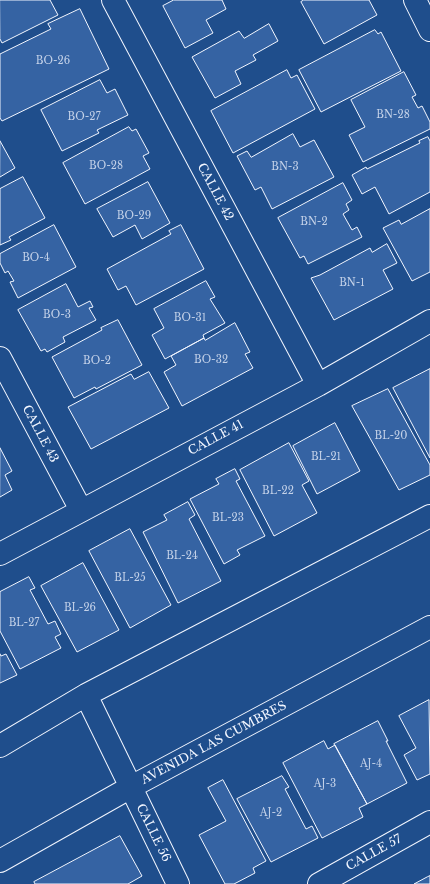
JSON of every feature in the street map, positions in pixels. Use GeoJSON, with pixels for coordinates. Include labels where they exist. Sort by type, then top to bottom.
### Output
{"type":"FeatureCollection","features":[{"type":"Feature","properties":{"kind":"street","name":"CALLE 42"},"geometry":{"type":"LineString","coordinates":[[113,0],[318,384]]}},
{"type":"Feature","properties":{"kind":"street"},"geometry":{"type":"LineString","coordinates":[[415,0],[430,30]]}},
{"type":"Feature","properties":{"kind":"street","name":"CALLE 41"},"geometry":{"type":"LineString","coordinates":[[0,554],[318,384],[430,321]]}},
{"type":"Feature","properties":{"kind":"street","name":"CALLE 43"},"geometry":{"type":"LineString","coordinates":[[0,358],[81,510]]}},
{"type":"Feature","properties":{"kind":"street"},"geometry":{"type":"LineString","coordinates":[[0,746],[86,695],[430,516]]}},
{"type":"Feature","properties":{"kind":"street","name":"AVENIDA LAS CUMBRES"},"geometry":{"type":"LineString","coordinates":[[0,861],[131,787],[430,627]]}},
{"type":"Feature","properties":{"kind":"street","name":"CALLE 56"},"geometry":{"type":"LineString","coordinates":[[86,695],[178,884]]}},
{"type":"Feature","properties":{"kind":"street","name":"CALLE 57"},"geometry":{"type":"LineString","coordinates":[[319,884],[430,822]]}},
{"type":"Feature","properties":{"kind":"building"},"geometry":{"type":"Polygon","coordinates":[[[0,0],[50,0],[58,15],[2,43],[0,39],[0,0]]]}},
{"type":"Feature","properties":{"kind":"building"},"geometry":{"type":"Polygon","coordinates":[[[174,0],[222,0],[226,9],[206,20],[213,33],[185,48],[163,6],[174,0]]]}},
{"type":"Feature","properties":{"kind":"building"},"geometry":{"type":"Polygon","coordinates":[[[304,0],[369,0],[377,15],[324,44],[301,2],[304,0]]]}},
{"type":"Feature","properties":{"kind":"building"},"geometry":{"type":"Polygon","coordinates":[[[80,9],[109,69],[2,121],[0,118],[0,54],[51,29],[48,24],[80,9]]]}},
{"type":"Feature","properties":{"kind":"building"},"geometry":{"type":"Polygon","coordinates":[[[269,24],[278,41],[253,55],[256,60],[235,71],[241,84],[215,98],[192,57],[239,31],[244,38],[269,24]]]}},
{"type":"Feature","properties":{"kind":"building"},"geometry":{"type":"Polygon","coordinates":[[[375,30],[378,34],[381,32],[401,71],[321,112],[299,70],[375,30]]]}},
{"type":"Feature","properties":{"kind":"building"},"geometry":{"type":"Polygon","coordinates":[[[287,70],[291,78],[297,75],[315,109],[233,153],[211,111],[287,70]]]}},
{"type":"Feature","properties":{"kind":"building"},"geometry":{"type":"Polygon","coordinates":[[[404,72],[416,95],[412,97],[418,108],[422,106],[430,122],[430,129],[363,162],[349,135],[365,127],[351,100],[404,72]]]}},
{"type":"Feature","properties":{"kind":"building"},"geometry":{"type":"Polygon","coordinates":[[[100,80],[107,93],[115,89],[128,115],[97,130],[99,133],[62,151],[41,110],[100,80]]]}},
{"type":"Feature","properties":{"kind":"building"},"geometry":{"type":"Polygon","coordinates":[[[129,127],[132,131],[136,129],[149,153],[143,156],[150,169],[85,204],[63,163],[129,127]]]}},
{"type":"Feature","properties":{"kind":"building"},"geometry":{"type":"Polygon","coordinates":[[[293,134],[300,147],[314,140],[334,177],[272,209],[261,187],[255,190],[237,156],[247,151],[251,157],[293,134]]]}},
{"type":"Feature","properties":{"kind":"building"},"geometry":{"type":"Polygon","coordinates":[[[428,137],[430,141],[430,192],[389,214],[375,187],[362,194],[352,175],[366,167],[367,169],[420,143],[419,141],[428,137]]]}},
{"type":"Feature","properties":{"kind":"building"},"geometry":{"type":"Polygon","coordinates":[[[0,141],[15,168],[0,177],[0,141]]]}},
{"type":"Feature","properties":{"kind":"building"},"geometry":{"type":"Polygon","coordinates":[[[23,177],[45,218],[9,237],[11,240],[0,245],[0,189],[23,177]]]}},
{"type":"Feature","properties":{"kind":"building"},"geometry":{"type":"Polygon","coordinates":[[[148,182],[170,223],[142,239],[135,225],[113,237],[97,209],[148,182]]]}},
{"type":"Feature","properties":{"kind":"building"},"geometry":{"type":"Polygon","coordinates":[[[343,183],[352,200],[346,204],[349,210],[343,214],[352,230],[357,227],[362,237],[308,264],[304,256],[300,258],[278,218],[343,183]]]}},
{"type":"Feature","properties":{"kind":"building"},"geometry":{"type":"Polygon","coordinates":[[[430,209],[430,272],[412,281],[383,228],[399,220],[401,224],[430,209]]]}},
{"type":"Feature","properties":{"kind":"building"},"geometry":{"type":"Polygon","coordinates":[[[54,225],[76,267],[18,298],[10,282],[14,281],[8,271],[5,273],[0,263],[0,254],[54,225]]]}},
{"type":"Feature","properties":{"kind":"building"},"geometry":{"type":"Polygon","coordinates":[[[181,225],[204,269],[136,305],[126,286],[118,290],[107,269],[171,234],[169,231],[181,225]]]}},
{"type":"Feature","properties":{"kind":"building"},"geometry":{"type":"Polygon","coordinates":[[[387,244],[397,263],[383,270],[393,289],[334,320],[311,278],[320,275],[370,248],[372,252],[387,244]]]}},
{"type":"Feature","properties":{"kind":"building"},"geometry":{"type":"Polygon","coordinates":[[[206,281],[215,297],[210,299],[225,323],[203,335],[204,338],[165,359],[152,335],[164,328],[154,309],[206,281]]]}},
{"type":"Feature","properties":{"kind":"building"},"geometry":{"type":"Polygon","coordinates":[[[66,284],[78,307],[90,301],[93,307],[89,308],[96,320],[63,337],[65,342],[47,352],[45,349],[41,351],[18,310],[66,284]]]}},
{"type":"Feature","properties":{"kind":"building"},"geometry":{"type":"Polygon","coordinates":[[[118,320],[142,365],[96,389],[95,387],[74,398],[52,357],[102,330],[101,328],[118,320]]]}},
{"type":"Feature","properties":{"kind":"building"},"geometry":{"type":"Polygon","coordinates":[[[235,323],[250,352],[245,354],[253,368],[182,406],[164,372],[176,365],[171,356],[204,338],[205,340],[235,323]]]}},
{"type":"Feature","properties":{"kind":"building"},"geometry":{"type":"Polygon","coordinates":[[[430,369],[430,458],[393,388],[430,369]]]}},
{"type":"Feature","properties":{"kind":"building"},"geometry":{"type":"Polygon","coordinates":[[[149,372],[169,408],[91,449],[68,407],[131,374],[134,379],[149,372]]]}},
{"type":"Feature","properties":{"kind":"building"},"geometry":{"type":"Polygon","coordinates":[[[388,389],[430,465],[430,475],[399,490],[352,406],[388,389]]]}},
{"type":"Feature","properties":{"kind":"building"},"geometry":{"type":"Polygon","coordinates":[[[335,423],[360,471],[317,494],[293,446],[335,423]]]}},
{"type":"Feature","properties":{"kind":"building"},"geometry":{"type":"Polygon","coordinates":[[[289,443],[309,481],[302,485],[317,513],[274,536],[240,470],[289,443]]]}},
{"type":"Feature","properties":{"kind":"building"},"geometry":{"type":"Polygon","coordinates":[[[0,448],[12,471],[5,475],[12,490],[0,497],[0,448]]]}},
{"type":"Feature","properties":{"kind":"building"},"geometry":{"type":"Polygon","coordinates":[[[235,469],[240,479],[236,481],[265,536],[237,550],[240,555],[224,564],[190,499],[219,484],[216,479],[235,469]]]}},
{"type":"Feature","properties":{"kind":"building"},"geometry":{"type":"Polygon","coordinates":[[[188,502],[195,515],[189,519],[221,581],[178,603],[143,532],[167,520],[164,515],[188,502]]]}},
{"type":"Feature","properties":{"kind":"building"},"geometry":{"type":"Polygon","coordinates":[[[130,529],[171,605],[130,628],[89,551],[130,529]]]}},
{"type":"Feature","properties":{"kind":"building"},"geometry":{"type":"Polygon","coordinates":[[[83,563],[119,630],[77,652],[41,586],[83,563]]]}},
{"type":"Feature","properties":{"kind":"building"},"geometry":{"type":"Polygon","coordinates":[[[29,577],[35,588],[30,590],[48,624],[55,621],[61,634],[55,637],[61,648],[20,669],[0,631],[0,592],[29,577]]]}},
{"type":"Feature","properties":{"kind":"building"},"geometry":{"type":"Polygon","coordinates":[[[0,654],[1,656],[6,654],[17,675],[0,683],[0,654]]]}},
{"type":"Feature","properties":{"kind":"building"},"geometry":{"type":"Polygon","coordinates":[[[429,700],[430,774],[417,780],[404,755],[416,748],[399,716],[429,700]]]}},
{"type":"Feature","properties":{"kind":"building"},"geometry":{"type":"Polygon","coordinates":[[[378,721],[388,741],[386,741],[407,783],[367,804],[334,744],[378,721]]]}},
{"type":"Feature","properties":{"kind":"building"},"geometry":{"type":"Polygon","coordinates":[[[324,741],[328,749],[335,745],[367,804],[359,808],[363,817],[322,838],[283,763],[324,741]]]}},
{"type":"Feature","properties":{"kind":"building"},"geometry":{"type":"Polygon","coordinates":[[[282,776],[289,787],[285,789],[306,829],[312,826],[318,838],[271,862],[237,799],[282,776]]]}},
{"type":"Feature","properties":{"kind":"building"},"geometry":{"type":"Polygon","coordinates":[[[223,780],[266,861],[253,868],[255,873],[234,884],[225,884],[199,835],[226,821],[208,788],[223,780]]]}},
{"type":"Feature","properties":{"kind":"building"},"geometry":{"type":"Polygon","coordinates":[[[120,836],[142,876],[128,884],[35,884],[34,882],[120,836]]]}},
{"type":"Feature","properties":{"kind":"building"},"geometry":{"type":"Polygon","coordinates":[[[430,876],[430,884],[414,884],[427,877],[430,876]]]}}]}
